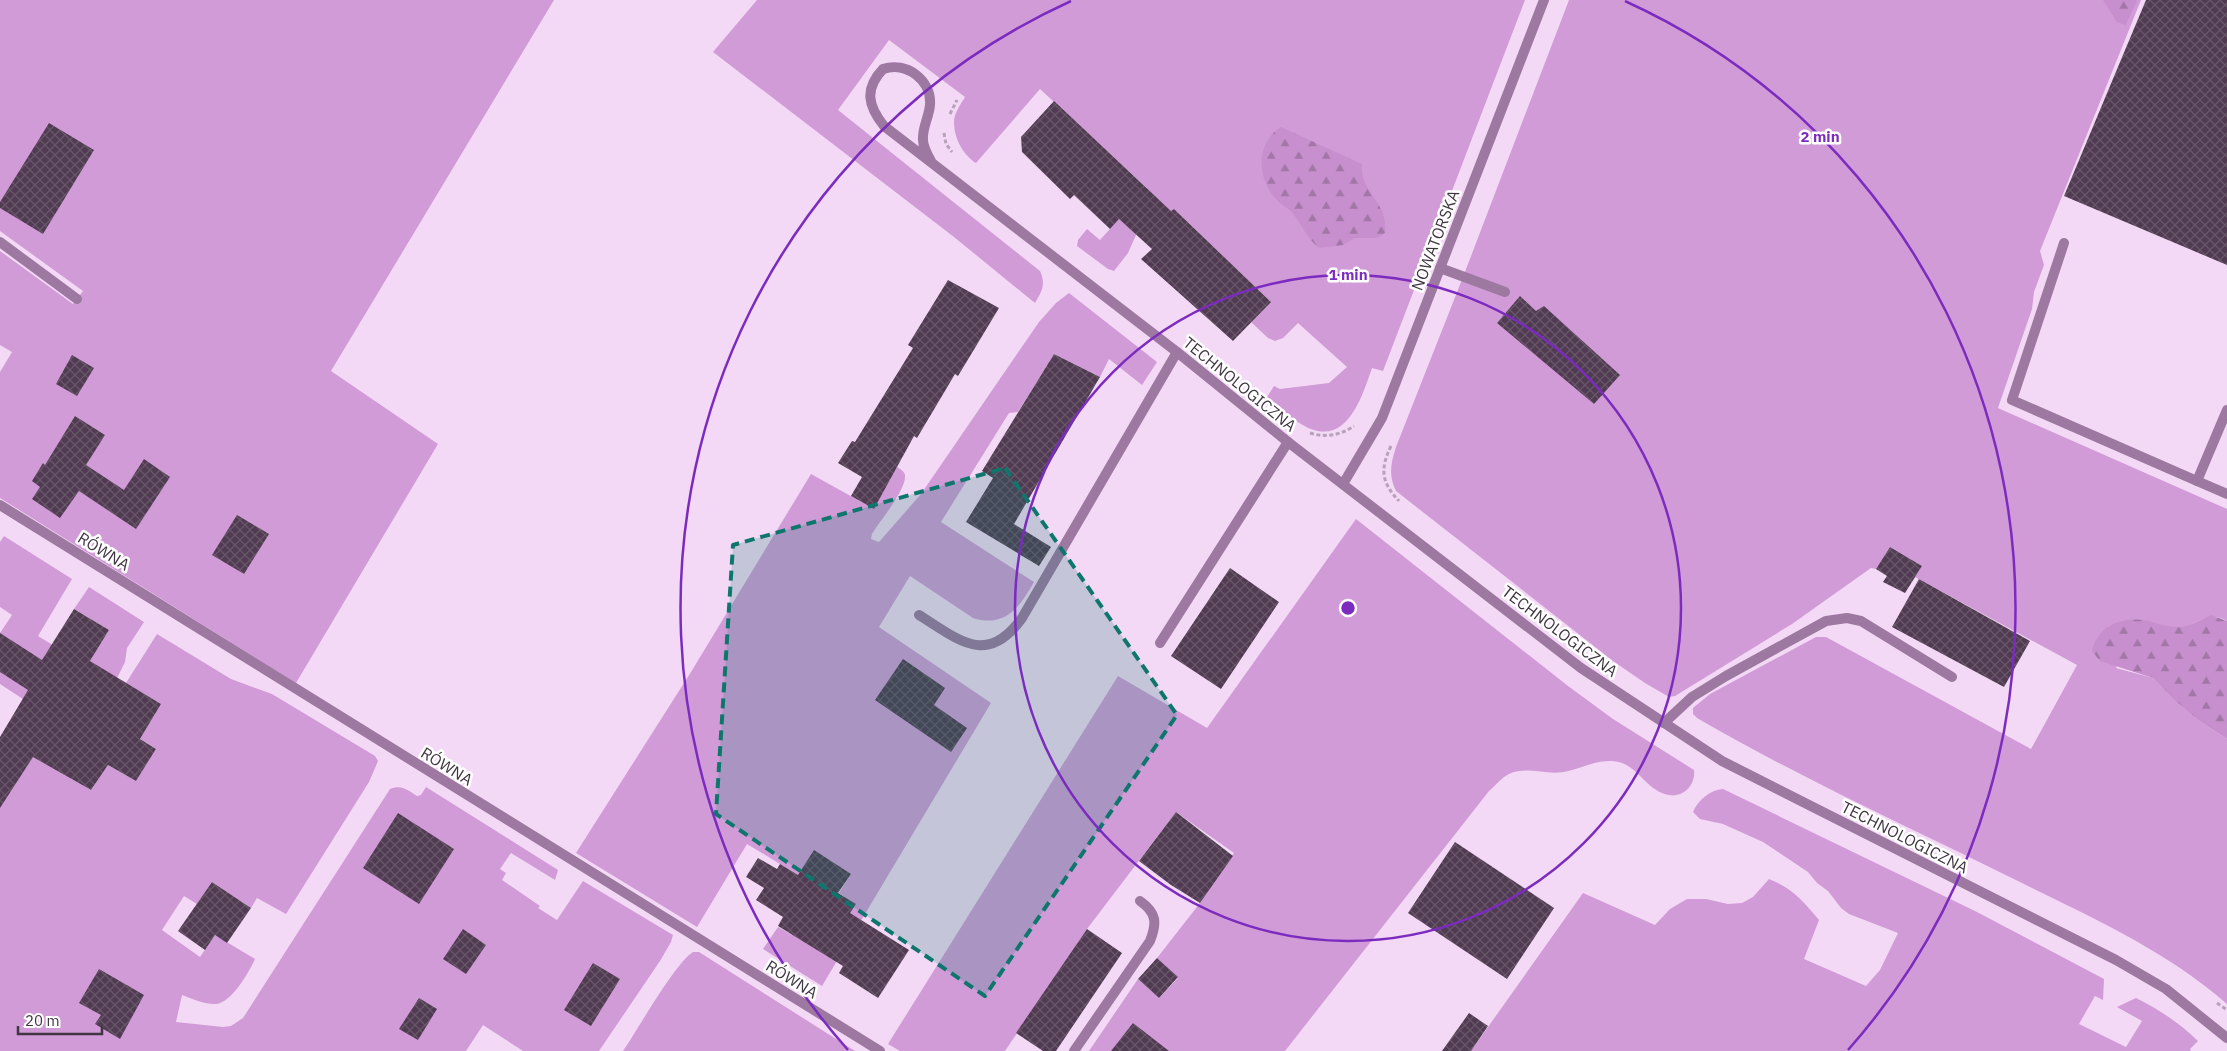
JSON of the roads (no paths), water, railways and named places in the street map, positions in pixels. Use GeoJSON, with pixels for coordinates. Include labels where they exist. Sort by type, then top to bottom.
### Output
{"type":"FeatureCollection","features":[{"type":"Feature","properties":{"kind":"street","name":"NOWATORSKA"},"geometry":{"type":"LineString","coordinates":[[1343,484],[1382,418],[1544,0]]}},
{"type":"Feature","properties":{"kind":"street","name":"TECHNOLOGICZNA"},"geometry":{"type":"LineString","coordinates":[[931,161],[922,140],[930,105],[929,92],[922,80],[912,71],[901,67],[883,69],[877,75],[872,86],[870,99],[873,112],[884,126],[1581,668],[1722,761],[2116,960],[2166,989],[2227,1038]]}},
{"type":"Feature","properties":{"kind":"street"},"geometry":{"type":"LineString","coordinates":[[0,242],[77,299]]}},
{"type":"Feature","properties":{"kind":"street"},"geometry":{"type":"LineString","coordinates":[[2064,243],[2012,400],[2227,494]]}},
{"type":"Feature","properties":{"kind":"street"},"geometry":{"type":"LineString","coordinates":[[1440,268],[1505,292]]}},
{"type":"Feature","properties":{"kind":"street"},"geometry":{"type":"LineString","coordinates":[[918,615],[959,640],[972,645],[987,645],[1000,642],[1012,633],[1177,352]]}},
{"type":"Feature","properties":{"kind":"street"},"geometry":{"type":"LineString","coordinates":[[2197,481],[2227,410]]}},
{"type":"Feature","properties":{"kind":"street"},"geometry":{"type":"LineString","coordinates":[[1160,643],[1288,442]]}},
{"type":"Feature","properties":{"kind":"street","name":"RÓWNA"},"geometry":{"type":"LineString","coordinates":[[1,507],[880,1051]]}},
{"type":"Feature","properties":{"kind":"street"},"geometry":{"type":"LineString","coordinates":[[1664,723],[1692,697],[1826,621],[1847,618],[1861,621],[1952,677]]}},
{"type":"Feature","properties":{"kind":"street"},"geometry":{"type":"LineString","coordinates":[[1074,1051],[1150,941],[1156,923],[1153,914],[1140,901]]}}]}
